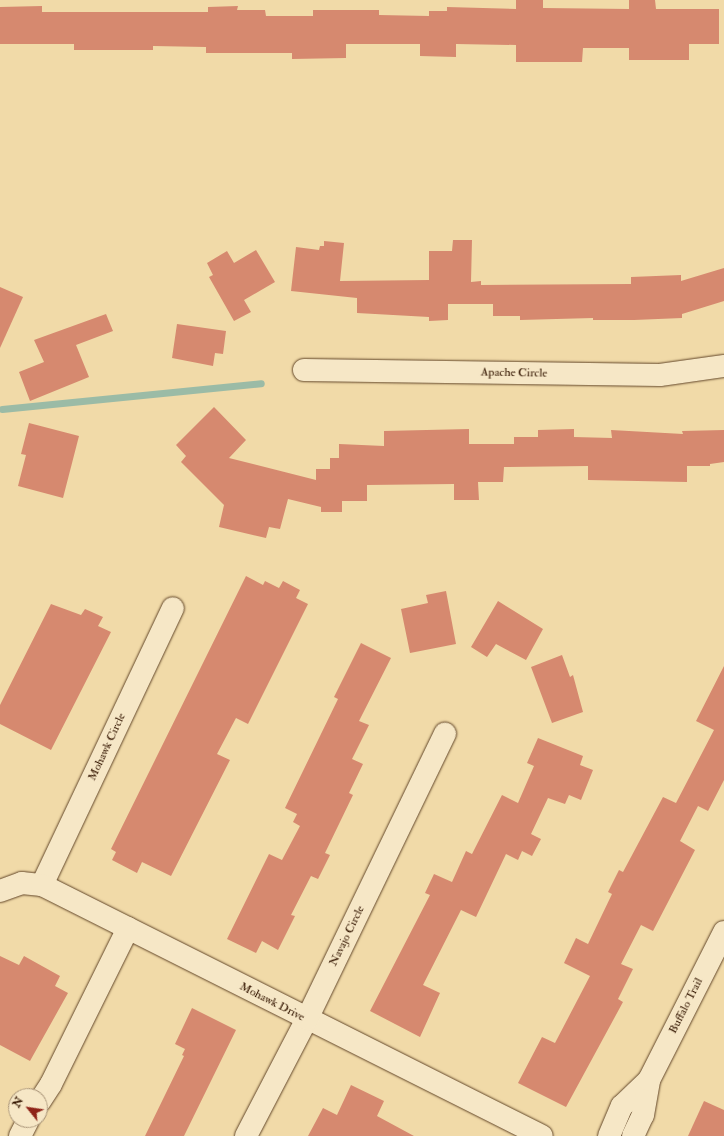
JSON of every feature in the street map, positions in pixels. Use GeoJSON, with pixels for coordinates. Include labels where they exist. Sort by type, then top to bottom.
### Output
{"type":"FeatureCollection","features":[{"type":"Feature","properties":{"kind":"street","name":"Apache Circle"},"geometry":{"type":"LineString","coordinates":[[304,370],[660,375],[724,366]]}},
{"type":"Feature","properties":{"kind":"street","name":"Mohawk Circle"},"geometry":{"type":"LineString","coordinates":[[42,885],[173,608]]}},
{"type":"Feature","properties":{"kind":"street","name":"Navajo Circle"},"geometry":{"type":"LineString","coordinates":[[246,1136],[306,1019],[445,734]]}},
{"type":"Feature","properties":{"kind":"street","name":"Mohawk Drive"},"geometry":{"type":"LineString","coordinates":[[0,890],[22,883],[42,885],[306,1019],[542,1136]]}},
{"type":"Feature","properties":{"kind":"street"},"geometry":{"type":"LineString","coordinates":[[48,1089],[128,928]]}},
{"type":"Feature","properties":{"kind":"street","name":"Buffalo Trail"},"geometry":{"type":"LineString","coordinates":[[633,1136],[643,1115],[649,1080],[724,932]]}},
{"type":"Feature","properties":{"kind":"street","name":"Buffalo Trail"},"geometry":{"type":"LineString","coordinates":[[609,1136],[622,1106],[649,1080]]}},
{"type":"Feature","properties":{"kind":"building"},"geometry":{"type":"Polygon","coordinates":[[[516,0],[543,0],[543,8],[629,9],[629,0],[655,0],[656,9],[719,9],[719,44],[689,44],[689,60],[629,60],[629,48],[583,48],[582,62],[516,62],[516,45],[456,44],[456,57],[420,56],[420,44],[346,44],[346,58],[292,59],[292,53],[206,53],[206,47],[153,46],[153,50],[74,50],[74,44],[0,44],[0,7],[42,6],[42,12],[208,12],[208,7],[238,6],[237,10],[265,10],[266,16],[313,16],[313,10],[379,10],[379,15],[429,16],[429,11],[447,11],[447,7],[516,9],[516,0]]]}},
{"type":"Feature","properties":{"kind":"building"},"geometry":{"type":"Polygon","coordinates":[[[453,240],[472,240],[471,282],[481,281],[481,285],[631,284],[631,277],[681,275],[681,281],[724,268],[724,301],[682,314],[682,318],[634,320],[593,320],[593,318],[520,320],[520,316],[493,316],[493,304],[448,304],[448,320],[429,321],[429,317],[357,313],[357,298],[291,291],[296,247],[319,250],[320,246],[324,246],[324,241],[344,243],[340,281],[429,280],[429,251],[452,251],[453,240]]]}},
{"type":"Feature","properties":{"kind":"building"},"geometry":{"type":"Polygon","coordinates":[[[256,250],[275,282],[244,300],[251,312],[234,321],[209,277],[213,275],[207,263],[227,251],[234,263],[256,250]]]}},
{"type":"Feature","properties":{"kind":"building"},"geometry":{"type":"Polygon","coordinates":[[[0,287],[23,297],[0,348],[0,287]]]}},
{"type":"Feature","properties":{"kind":"building"},"geometry":{"type":"Polygon","coordinates":[[[106,314],[113,331],[76,345],[89,377],[30,401],[19,372],[44,362],[34,340],[106,314]]]}},
{"type":"Feature","properties":{"kind":"building"},"geometry":{"type":"Polygon","coordinates":[[[177,324],[226,331],[223,354],[215,353],[213,366],[172,358],[177,324]]]}},
{"type":"Feature","properties":{"kind":"building"},"geometry":{"type":"Polygon","coordinates":[[[214,407],[246,440],[229,458],[316,480],[316,469],[330,469],[330,458],[339,458],[339,444],[384,446],[384,431],[469,429],[469,444],[514,444],[514,437],[538,437],[538,430],[574,429],[574,437],[612,438],[611,430],[683,434],[682,431],[724,430],[724,462],[710,464],[710,466],[687,466],[687,482],[588,480],[588,466],[504,467],[503,482],[478,482],[479,500],[454,500],[454,484],[367,485],[367,501],[342,501],[342,512],[321,512],[321,507],[288,499],[280,529],[269,527],[266,538],[219,527],[224,505],[181,462],[186,456],[176,445],[214,407]]]}},
{"type":"Feature","properties":{"kind":"building"},"geometry":{"type":"Polygon","coordinates":[[[29,423],[79,436],[63,498],[18,486],[26,455],[21,454],[29,423]]]}},
{"type":"Feature","properties":{"kind":"building"},"geometry":{"type":"Polygon","coordinates":[[[246,576],[263,585],[265,581],[279,588],[283,581],[300,590],[296,598],[308,604],[248,724],[236,718],[217,754],[230,760],[171,876],[142,862],[137,873],[112,860],[116,852],[111,849],[246,576]]]}},
{"type":"Feature","properties":{"kind":"building"},"geometry":{"type":"Polygon","coordinates":[[[446,591],[456,644],[410,653],[401,609],[428,603],[426,595],[446,591]]]}},
{"type":"Feature","properties":{"kind":"building"},"geometry":{"type":"Polygon","coordinates":[[[498,601],[543,629],[526,660],[496,644],[487,657],[471,647],[498,601]]]}},
{"type":"Feature","properties":{"kind":"building"},"geometry":{"type":"Polygon","coordinates":[[[51,604],[81,615],[85,609],[103,617],[98,626],[111,632],[51,750],[0,724],[0,705],[51,604]]]}},
{"type":"Feature","properties":{"kind":"building"},"geometry":{"type":"Polygon","coordinates":[[[361,643],[391,658],[359,721],[369,725],[352,759],[363,764],[349,793],[353,795],[325,853],[330,855],[318,879],[311,876],[291,915],[295,916],[278,950],[262,941],[256,953],[227,939],[269,854],[282,860],[300,826],[293,822],[297,814],[285,808],[338,699],[334,697],[361,643]]]}},
{"type":"Feature","properties":{"kind":"building"},"geometry":{"type":"Polygon","coordinates":[[[562,655],[570,677],[573,675],[583,712],[552,723],[531,667],[562,655]]]}},
{"type":"Feature","properties":{"kind":"building"},"geometry":{"type":"Polygon","coordinates":[[[724,666],[724,780],[708,811],[698,806],[680,841],[695,850],[653,931],[641,925],[621,964],[633,969],[618,999],[623,1002],[566,1107],[518,1083],[542,1037],[555,1043],[590,976],[564,963],[576,938],[588,944],[612,894],[608,892],[619,870],[623,872],[663,797],[676,803],[714,730],[696,721],[724,666]]]}},
{"type":"Feature","properties":{"kind":"building"},"geometry":{"type":"Polygon","coordinates":[[[538,738],[583,756],[580,765],[593,770],[581,800],[569,795],[565,804],[548,798],[531,834],[541,839],[532,856],[522,851],[518,860],[506,854],[476,917],[461,910],[423,985],[440,993],[420,1037],[370,1011],[430,895],[425,893],[434,874],[452,882],[466,851],[472,854],[502,795],[518,803],[534,766],[527,763],[538,738]]]}},
{"type":"Feature","properties":{"kind":"building"},"geometry":{"type":"Polygon","coordinates":[[[0,956],[19,965],[24,956],[60,976],[55,986],[68,993],[30,1061],[0,1045],[0,956]]]}},
{"type":"Feature","properties":{"kind":"building"},"geometry":{"type":"Polygon","coordinates":[[[192,1008],[236,1030],[184,1136],[145,1136],[184,1056],[182,1055],[185,1049],[175,1044],[192,1008]]]}},
{"type":"Feature","properties":{"kind":"building"},"geometry":{"type":"Polygon","coordinates":[[[351,1085],[384,1101],[377,1116],[414,1136],[308,1136],[323,1108],[337,1115],[351,1085]]]}},
{"type":"Feature","properties":{"kind":"building"},"geometry":{"type":"Polygon","coordinates":[[[704,1101],[724,1110],[724,1136],[688,1136],[704,1101]]]}},
{"type":"Feature","properties":{"kind":"waterway"},"geometry":{"type":"LineString","coordinates":[[2,409],[261,383]]}}]}
